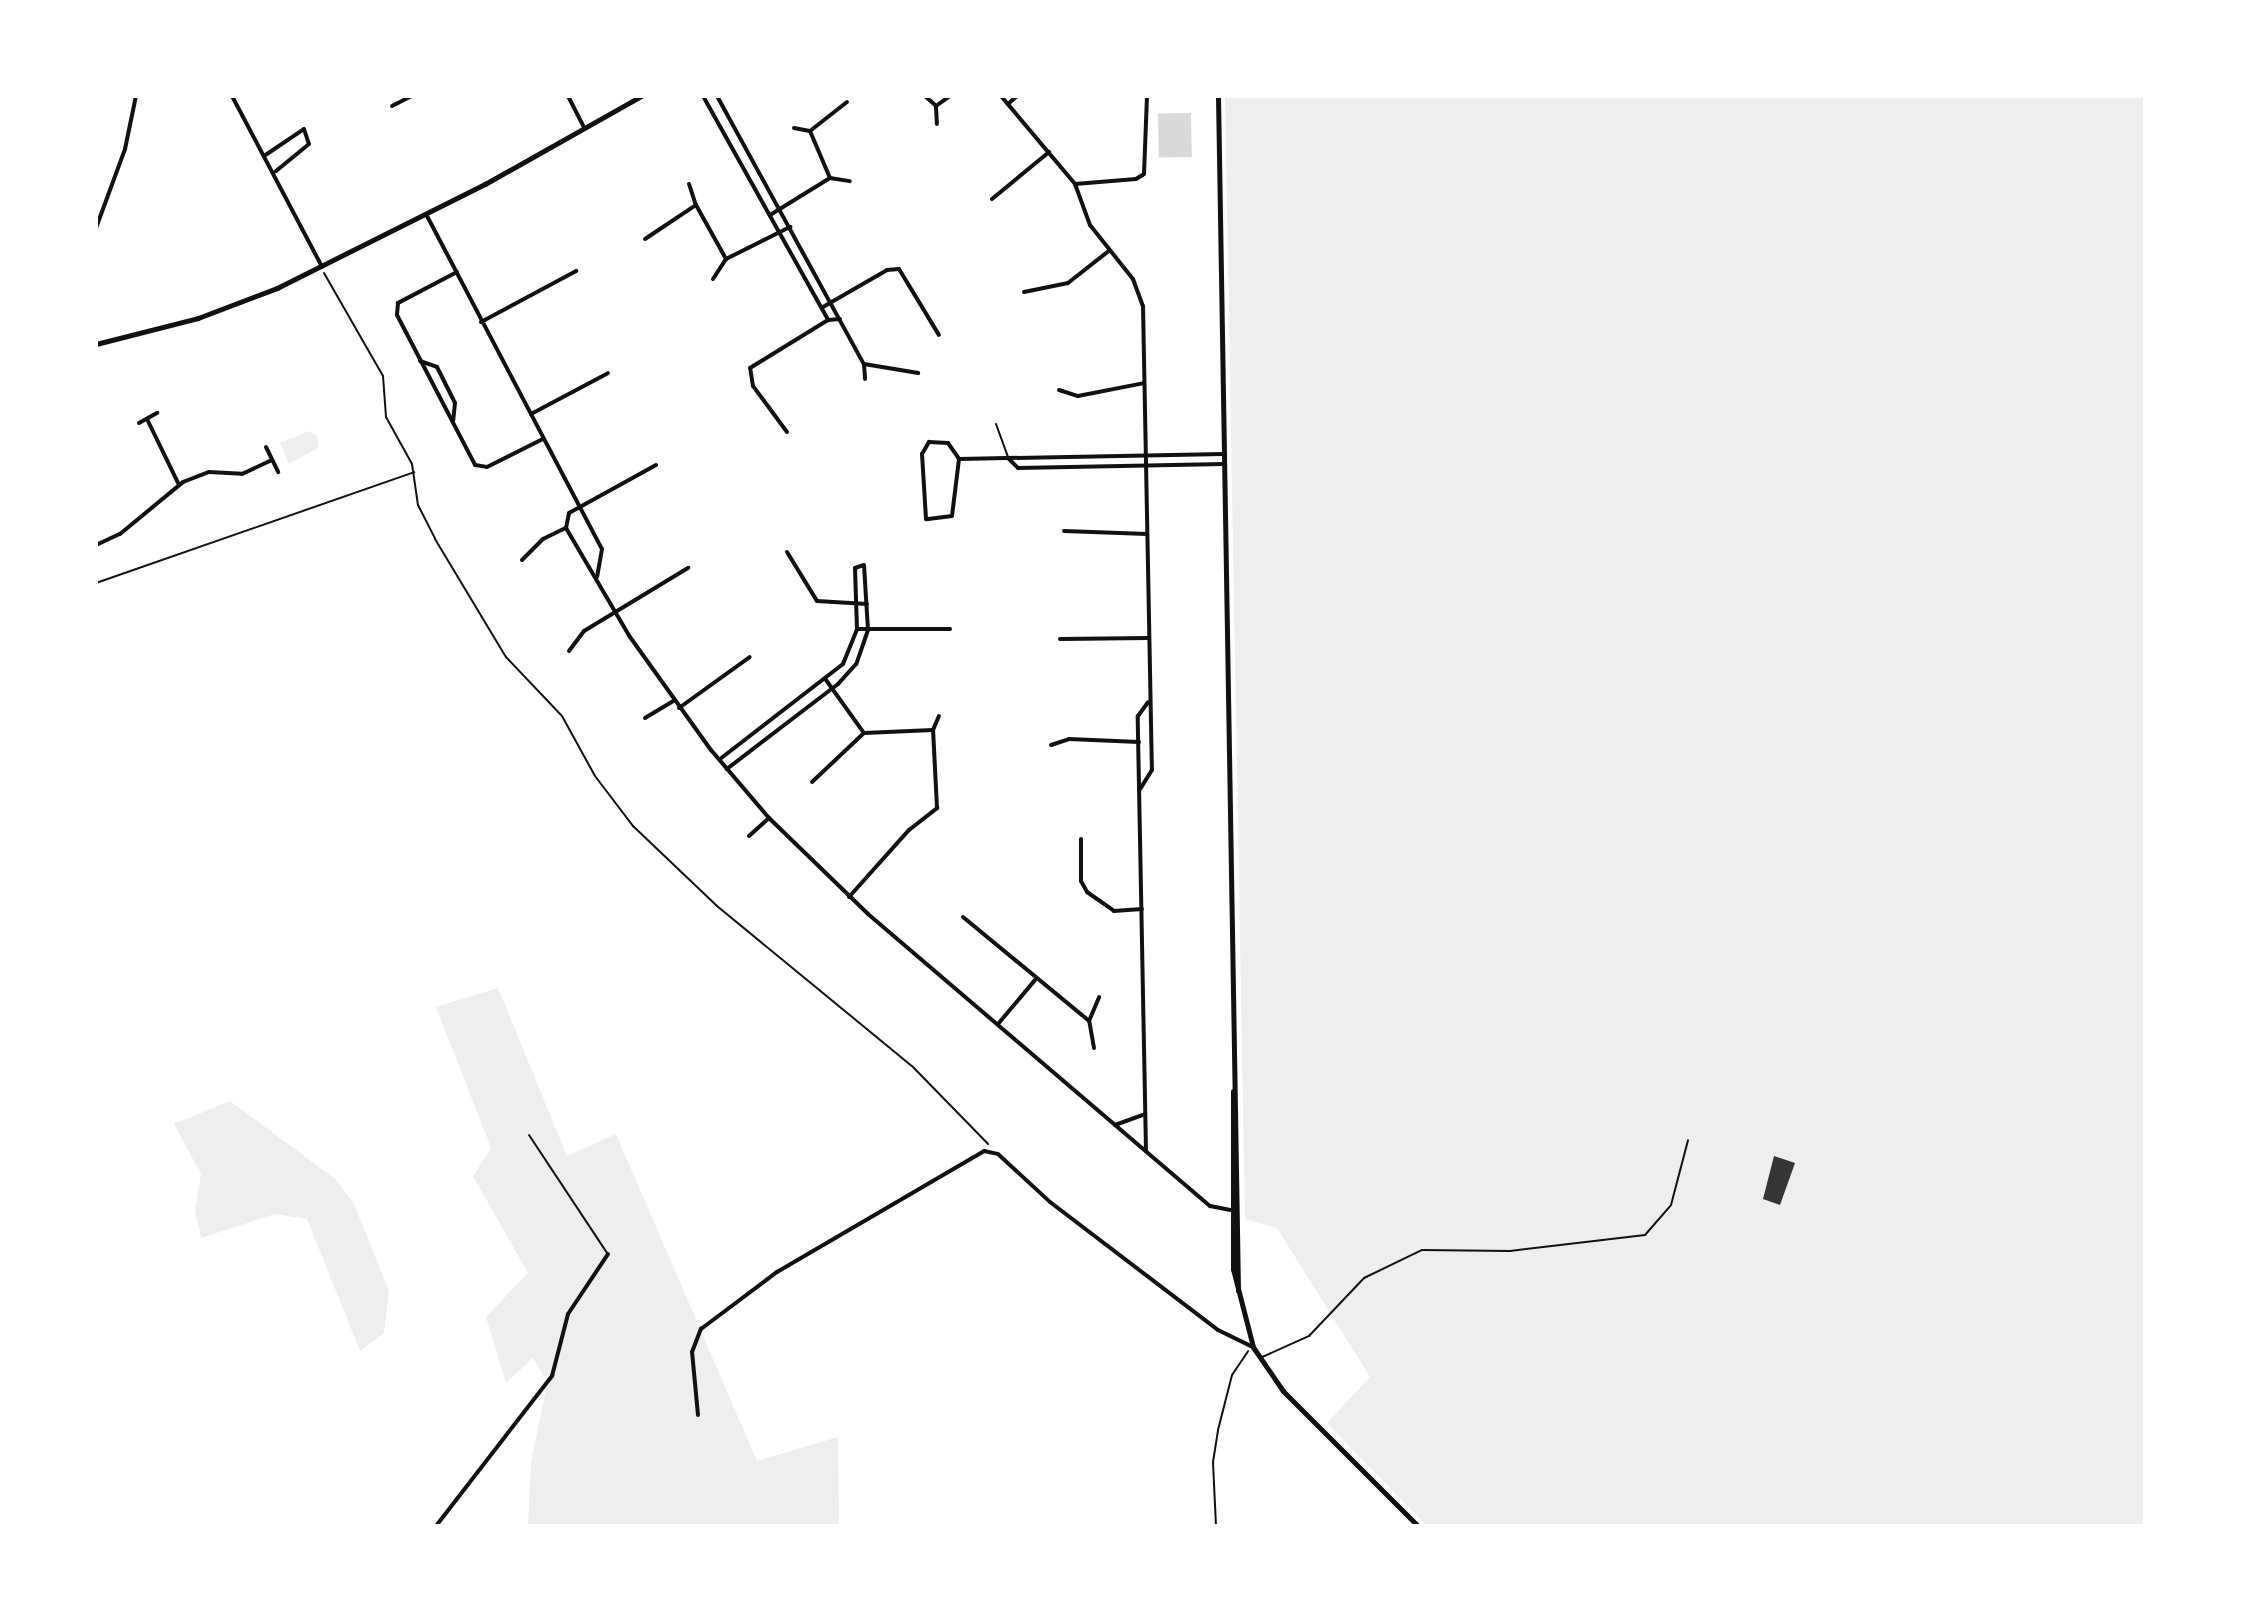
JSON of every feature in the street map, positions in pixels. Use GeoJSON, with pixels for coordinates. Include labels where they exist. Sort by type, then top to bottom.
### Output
{"type":"FeatureCollection","features":[{"type":"Feature","properties":{"kind":"street"},"geometry":{"type":"LineString","coordinates":[[96,228],[125,149],[136,96]]}},
{"type":"Feature","properties":{"kind":"street"},"geometry":{"type":"LineString","coordinates":[[232,96],[264,156],[276,171],[322,267]]}},
{"type":"Feature","properties":{"kind":"street"},"geometry":{"type":"LineString","coordinates":[[392,106],[412,96]]}},
{"type":"Feature","properties":{"kind":"street"},"geometry":{"type":"LineString","coordinates":[[568,96],[584,127]]}},
{"type":"Feature","properties":{"kind":"street"},"geometry":{"type":"LineString","coordinates":[[96,344],[205,316],[322,267],[641,96]]}},
{"type":"Feature","properties":{"kind":"street"},"geometry":{"type":"LineString","coordinates":[[703,96],[828,320]]}},
{"type":"Feature","properties":{"kind":"street"},"geometry":{"type":"LineString","coordinates":[[717,96],[842,319],[864,364],[865,379]]}},
{"type":"Feature","properties":{"kind":"street"},"geometry":{"type":"LineString","coordinates":[[925,96],[936,106],[937,124]]}},
{"type":"Feature","properties":{"kind":"street"},"geometry":{"type":"LineString","coordinates":[[936,106],[950,96]]}},
{"type":"Feature","properties":{"kind":"street"},"geometry":{"type":"LineString","coordinates":[[1001,96],[1075,184],[1090,225],[1141,298],[1152,775],[1140,789]]}},
{"type":"Feature","properties":{"kind":"street"},"geometry":{"type":"LineString","coordinates":[[1008,104],[1017,96]]}},
{"type":"Feature","properties":{"kind":"street"},"geometry":{"type":"LineString","coordinates":[[1075,184],[1136,179],[1144,174],[1147,96]]}},
{"type":"Feature","properties":{"kind":"street"},"geometry":{"type":"LineString","coordinates":[[1218,96],[1238,1291],[1253,1347],[1283,1391],[1418,1526]]}},
{"type":"Feature","properties":{"kind":"street"},"geometry":{"type":"LineString","coordinates":[[794,128],[810,131],[847,102]]}},
{"type":"Feature","properties":{"kind":"street"},"geometry":{"type":"LineString","coordinates":[[264,156],[304,129],[309,144],[276,171]]}},
{"type":"Feature","properties":{"kind":"street"},"geometry":{"type":"LineString","coordinates":[[810,131],[830,178]]}},
{"type":"Feature","properties":{"kind":"street"},"geometry":{"type":"LineString","coordinates":[[992,199],[1049,152]]}},
{"type":"Feature","properties":{"kind":"street"},"geometry":{"type":"LineString","coordinates":[[770,215],[830,178],[850,181]]}},
{"type":"Feature","properties":{"kind":"street"},"geometry":{"type":"LineString","coordinates":[[689,184],[696,205],[726,259]]}},
{"type":"Feature","properties":{"kind":"street"},"geometry":{"type":"LineString","coordinates":[[645,239],[696,205]]}},
{"type":"Feature","properties":{"kind":"street"},"geometry":{"type":"LineString","coordinates":[[426,213],[602,549],[596,579]]}},
{"type":"Feature","properties":{"kind":"street"},"geometry":{"type":"LineString","coordinates":[[713,279],[726,259],[790,227]]}},
{"type":"Feature","properties":{"kind":"street"},"geometry":{"type":"LineString","coordinates":[[1024,292],[1068,283],[1110,250]]}},
{"type":"Feature","properties":{"kind":"street"},"geometry":{"type":"LineString","coordinates":[[823,307],[887,270],[899,269],[939,335]]}},
{"type":"Feature","properties":{"kind":"street"},"geometry":{"type":"LineString","coordinates":[[481,322],[576,271]]}},
{"type":"Feature","properties":{"kind":"street"},"geometry":{"type":"LineString","coordinates":[[457,272],[395,308],[420,361],[480,468],[543,439]]}},
{"type":"Feature","properties":{"kind":"street"},"geometry":{"type":"LineString","coordinates":[[787,432],[753,386],[750,368],[828,320],[842,319]]}},
{"type":"Feature","properties":{"kind":"street"},"geometry":{"type":"LineString","coordinates":[[420,361],[437,367],[455,403],[453,422]]}},
{"type":"Feature","properties":{"kind":"street"},"geometry":{"type":"LineString","coordinates":[[864,364],[918,373]]}},
{"type":"Feature","properties":{"kind":"street"},"geometry":{"type":"LineString","coordinates":[[531,414],[608,373]]}},
{"type":"Feature","properties":{"kind":"street"},"geometry":{"type":"LineString","coordinates":[[1059,390],[1078,396],[1144,383]]}},
{"type":"Feature","properties":{"kind":"street"},"geometry":{"type":"LineString","coordinates":[[139,423],[157,413]]}},
{"type":"Feature","properties":{"kind":"street"},"geometry":{"type":"LineString","coordinates":[[147,419],[179,485]]}},
{"type":"Feature","properties":{"kind":"street"},"geometry":{"type":"LineString","coordinates":[[946,442],[959,459],[952,516],[926,519],[923,447],[946,442]]}},
{"type":"Feature","properties":{"kind":"street"},"geometry":{"type":"LineString","coordinates":[[266,447],[278,472]]}},
{"type":"Feature","properties":{"kind":"street"},"geometry":{"type":"LineString","coordinates":[[959,459],[1224,454]]}},
{"type":"Feature","properties":{"kind":"street"},"geometry":{"type":"LineString","coordinates":[[1008,458],[1018,468],[1224,464]]}},
{"type":"Feature","properties":{"kind":"street"},"geometry":{"type":"LineString","coordinates":[[96,545],[120,534],[179,485],[209,472],[242,474],[272,460]]}},
{"type":"Feature","properties":{"kind":"street"},"geometry":{"type":"LineString","coordinates":[[656,465],[569,513],[566,528],[673,701],[769,818],[849,897],[1210,1206],[1235,1211]]}},
{"type":"Feature","properties":{"kind":"street"},"geometry":{"type":"LineString","coordinates":[[522,560],[543,539],[566,528]]}},
{"type":"Feature","properties":{"kind":"street"},"geometry":{"type":"LineString","coordinates":[[1064,531],[1147,534]]}},
{"type":"Feature","properties":{"kind":"street"},"geometry":{"type":"LineString","coordinates":[[787,552],[817,601],[867,604]]}},
{"type":"Feature","properties":{"kind":"street"},"geometry":{"type":"LineString","coordinates":[[720,759],[825,679],[846,658],[857,629],[855,568],[861,563],[866,569],[868,630],[859,660],[832,689],[727,769]]}},
{"type":"Feature","properties":{"kind":"street"},"geometry":{"type":"LineString","coordinates":[[569,651],[584,631],[688,568]]}},
{"type":"Feature","properties":{"kind":"street"},"geometry":{"type":"LineString","coordinates":[[857,629],[950,629]]}},
{"type":"Feature","properties":{"kind":"street"},"geometry":{"type":"LineString","coordinates":[[1060,639],[1149,638]]}},
{"type":"Feature","properties":{"kind":"street"},"geometry":{"type":"LineString","coordinates":[[679,708],[750,657]]}},
{"type":"Feature","properties":{"kind":"street"},"geometry":{"type":"LineString","coordinates":[[825,679],[864,733]]}},
{"type":"Feature","properties":{"kind":"street"},"geometry":{"type":"LineString","coordinates":[[645,718],[673,701]]}},
{"type":"Feature","properties":{"kind":"street"},"geometry":{"type":"LineString","coordinates":[[1146,1151],[1139,742],[1140,711],[1150,701]]}},
{"type":"Feature","properties":{"kind":"street"},"geometry":{"type":"LineString","coordinates":[[849,897],[909,830],[933,816],[937,808],[933,730],[939,716]]}},
{"type":"Feature","properties":{"kind":"street"},"geometry":{"type":"LineString","coordinates":[[812,782],[864,733],[933,730]]}},
{"type":"Feature","properties":{"kind":"street"},"geometry":{"type":"LineString","coordinates":[[1051,745],[1069,739],[1139,742]]}},
{"type":"Feature","properties":{"kind":"street"},"geometry":{"type":"LineString","coordinates":[[749,836],[769,818]]}},
{"type":"Feature","properties":{"kind":"street"},"geometry":{"type":"LineString","coordinates":[[1081,839],[1081,881],[1087,892],[1114,911],[1142,909]]}},
{"type":"Feature","properties":{"kind":"street"},"geometry":{"type":"LineString","coordinates":[[963,917],[1035,980],[1089,1021]]}},
{"type":"Feature","properties":{"kind":"street"},"geometry":{"type":"LineString","coordinates":[[998,1024],[1035,980]]}},
{"type":"Feature","properties":{"kind":"street"},"geometry":{"type":"LineString","coordinates":[[1094,1048],[1089,1021],[1099,997]]}},
{"type":"Feature","properties":{"kind":"street"},"geometry":{"type":"LineString","coordinates":[[1115,1125],[1145,1114]]}},
{"type":"Feature","properties":{"kind":"street"},"geometry":{"type":"LineString","coordinates":[[698,1415],[692,1352],[701,1329],[815,1249],[977,1153],[994,1151],[1050,1202],[1218,1330],[1253,1347]]}},
{"type":"Feature","properties":{"kind":"street"},"geometry":{"type":"LineString","coordinates":[[436,1526],[553,1374],[568,1314],[608,1254]]}},
{"type":"Feature","properties":{"kind":"lane"},"geometry":{"type":"LineString","coordinates":[[996,424],[1008,458]]}},
{"type":"Feature","properties":{"kind":"lane"},"geometry":{"type":"LineString","coordinates":[[529,1135],[608,1254]]}},
{"type":"Feature","properties":{"kind":"lane"},"geometry":{"type":"LineString","coordinates":[[1259,1358],[1309,1336],[1364,1278],[1422,1250],[1510,1251],[1645,1235],[1671,1205],[1688,1140]]}},
{"type":"Feature","properties":{"kind":"path"},"geometry":{"type":"LineString","coordinates":[[322,267],[383,376],[386,417],[415,472],[421,511],[506,657],[562,716],[595,776],[633,826],[717,906],[912,1066],[994,1151]]}},
{"type":"Feature","properties":{"kind":"path"},"geometry":{"type":"LineString","coordinates":[[96,583],[415,472]]}},
{"type":"Feature","properties":{"kind":"path"},"geometry":{"type":"LineString","coordinates":[[1216,1526],[1218,1430],[1232,1375],[1253,1347]]}},
{"type":"Feature","properties":{"kind":"shaded area"},"geometry":{"type":"Polygon","coordinates":[[[1225,96],[2145,96],[2145,1526],[1427,1526],[1327,1423],[1370,1377],[1277,1228],[1245,1219],[1225,96]]]}},
{"type":"Feature","properties":{"kind":"shaded area"},"geometry":{"type":"Polygon","coordinates":[[[1191,113],[1192,157],[1159,158],[1158,114],[1191,113]]]}},
{"type":"Feature","properties":{"kind":"shaded area"},"geometry":{"type":"Polygon","coordinates":[[[309,431],[317,436],[318,448],[289,464],[280,443],[309,431]]]}},
{"type":"Feature","properties":{"kind":"shaded area"},"geometry":{"type":"Polygon","coordinates":[[[498,988],[567,1156],[616,1134],[757,1461],[838,1437],[839,1526],[528,1526],[531,1462],[549,1375],[544,1377],[533,1358],[506,1383],[486,1317],[528,1273],[473,1176],[491,1148],[436,1007],[498,988]]]}},
{"type":"Feature","properties":{"kind":"shaded area"},"geometry":{"type":"Polygon","coordinates":[[[230,1101],[335,1179],[353,1202],[389,1291],[384,1333],[360,1351],[307,1219],[275,1214],[201,1238],[195,1211],[201,1174],[174,1124],[230,1101]]]}},
{"type":"Feature","properties":{"kind":"building"},"geometry":{"type":"Polygon","coordinates":[[[1774,1156],[1795,1163],[1780,1205],[1763,1199],[1774,1156]]]}}]}
